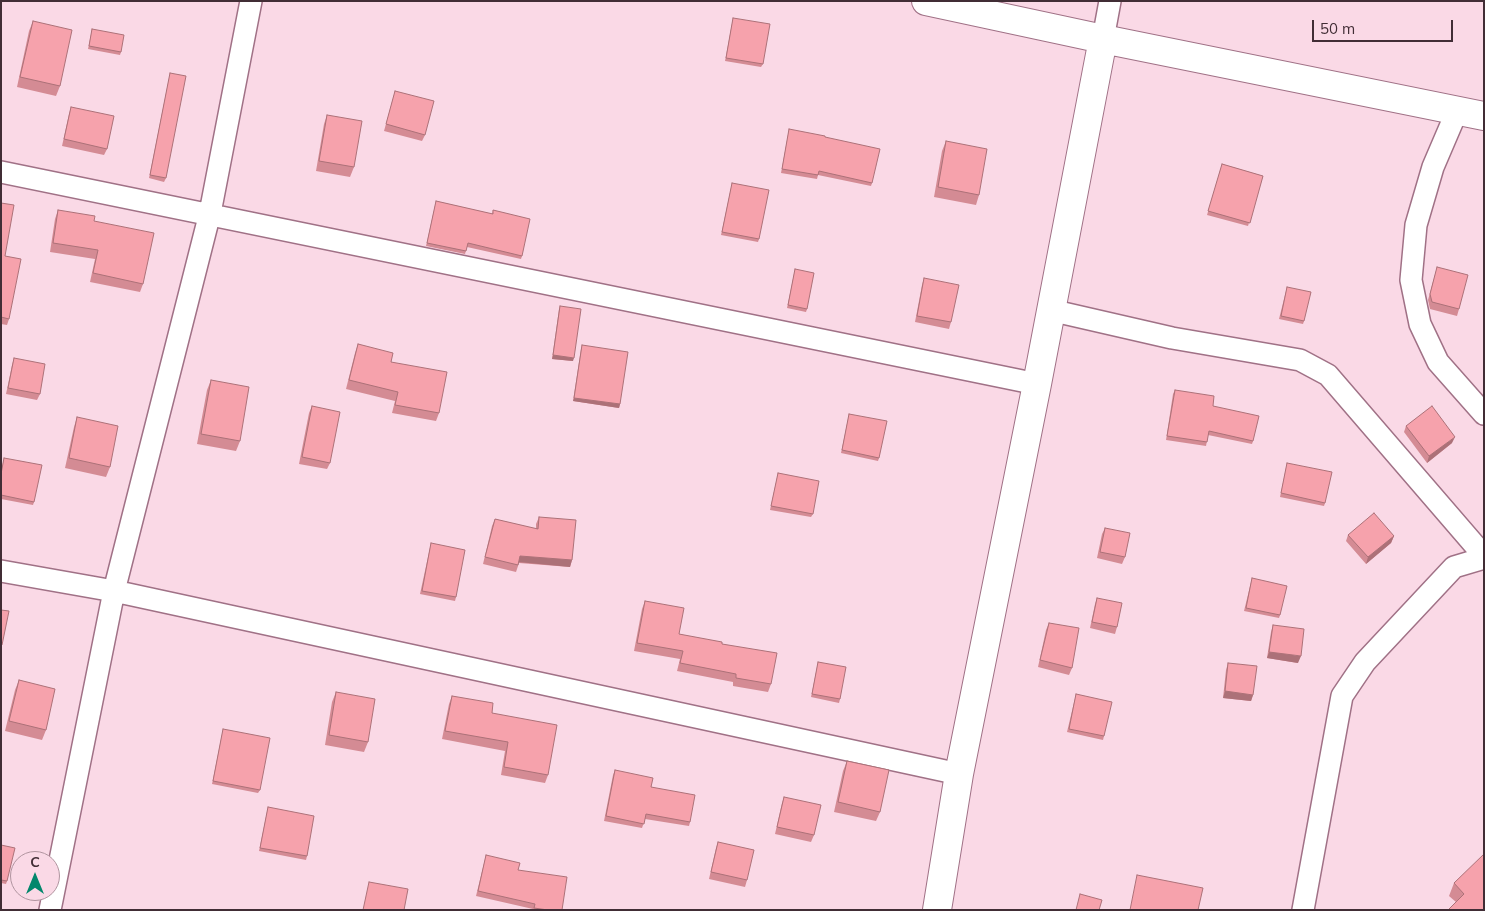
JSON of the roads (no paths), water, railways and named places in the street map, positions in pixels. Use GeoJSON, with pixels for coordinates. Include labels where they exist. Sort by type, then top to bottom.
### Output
{"type":"FeatureCollection","features":[{"type":"Feature","properties":{"kind":"street"},"geometry":{"type":"LineString","coordinates":[[50,910],[114,591],[210,213],[251,1]]}},
{"type":"Feature","properties":{"kind":"street"},"geometry":{"type":"LineString","coordinates":[[926,1],[1484,116]]}},
{"type":"Feature","properties":{"kind":"street"},"geometry":{"type":"LineString","coordinates":[[937,910],[958,774],[1037,384],[1110,1]]}},
{"type":"Feature","properties":{"kind":"street"},"geometry":{"type":"LineString","coordinates":[[1457,111],[1433,167],[1416,225],[1411,280],[1420,324],[1438,362],[1484,414]]}},
{"type":"Feature","properties":{"kind":"street"},"geometry":{"type":"LineString","coordinates":[[1,172],[210,213],[1037,384]]}},
{"type":"Feature","properties":{"kind":"street"},"geometry":{"type":"LineString","coordinates":[[1050,310],[1172,338],[1300,360],[1328,375],[1484,557],[1454,567],[1365,662],[1342,696],[1303,910]]}},
{"type":"Feature","properties":{"kind":"street"},"geometry":{"type":"LineString","coordinates":[[1,572],[114,591],[958,774]]}}]}
